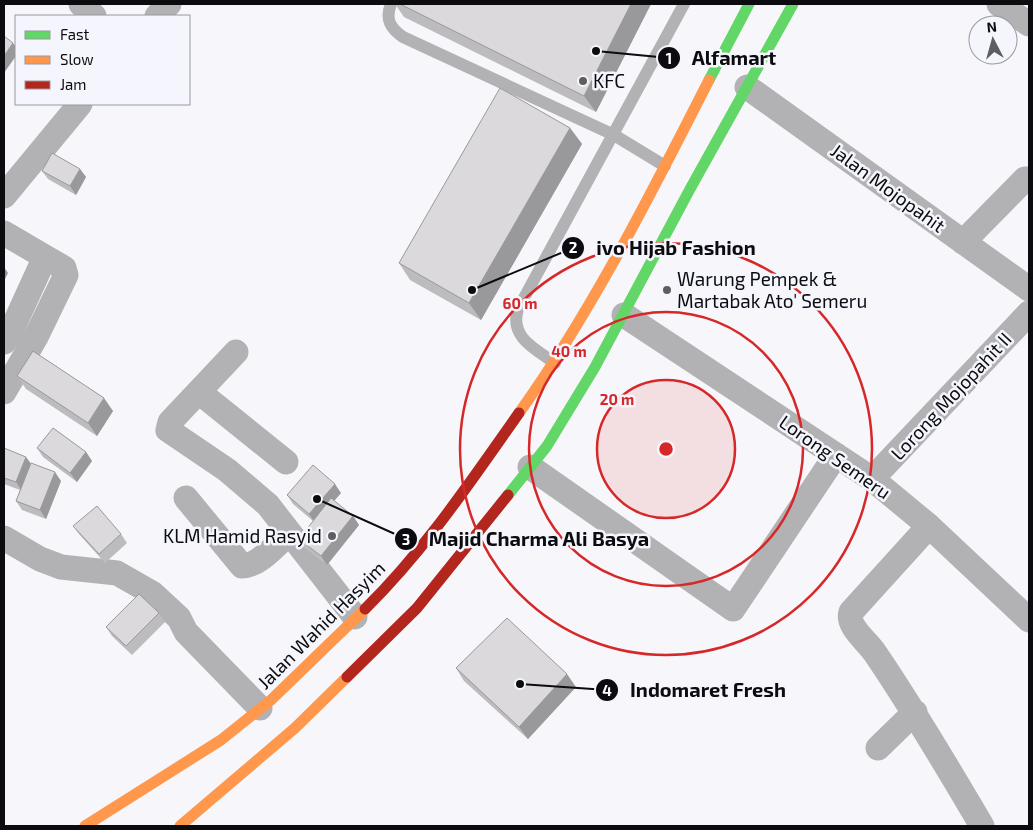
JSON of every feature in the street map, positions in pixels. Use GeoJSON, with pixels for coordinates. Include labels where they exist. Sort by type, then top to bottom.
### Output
{"type":"FeatureCollection","features":[{"type":"Feature","properties":{"kind":"highway","name":"Jalan Wahid Hasyim"},"geometry":{"type":"LineString","coordinates":[[85,826],[221,740],[260,708],[391,583],[450,518],[555,363],[665,166],[750,4]]}},
{"type":"Feature","properties":{"kind":"highway"},"geometry":{"type":"LineString","coordinates":[[180,826],[308,715],[417,608],[472,534],[530,467],[552,438],[624,315],[690,189],[793,4]]}},
{"type":"Feature","properties":{"kind":"street"},"geometry":{"type":"LineString","coordinates":[[81,4],[93,15]]}},
{"type":"Feature","properties":{"kind":"street"},"geometry":{"type":"LineString","coordinates":[[158,15],[169,4]]}},
{"type":"Feature","properties":{"kind":"street"},"geometry":{"type":"LineString","coordinates":[[1007,6],[1029,24]]}},
{"type":"Feature","properties":{"kind":"street","name":"Jalan Mojopahit"},"geometry":{"type":"LineString","coordinates":[[747,87],[1029,289]]}},
{"type":"Feature","properties":{"kind":"street"},"geometry":{"type":"LineString","coordinates":[[4,196],[79,105]]}},
{"type":"Feature","properties":{"kind":"street"},"geometry":{"type":"LineString","coordinates":[[963,242],[1025,179],[1029,179]]}},
{"type":"Feature","properties":{"kind":"street"},"geometry":{"type":"LineString","coordinates":[[4,233],[64,268],[66,275],[36,337],[4,392]]}},
{"type":"Feature","properties":{"kind":"street"},"geometry":{"type":"LineString","coordinates":[[36,337],[8,334],[45,258]]}},
{"type":"Feature","properties":{"kind":"street","name":"Lorong Mojopahit II"},"geometry":{"type":"LineString","coordinates":[[872,479],[1029,313]]}},
{"type":"Feature","properties":{"kind":"street","name":"Lorong Semeru"},"geometry":{"type":"LineString","coordinates":[[624,315],[872,479],[929,526],[1029,620]]}},
{"type":"Feature","properties":{"kind":"street"},"geometry":{"type":"LineString","coordinates":[[236,352],[170,422],[168,430],[227,470],[268,505],[355,617]]}},
{"type":"Feature","properties":{"kind":"street"},"geometry":{"type":"LineString","coordinates":[[199,392],[286,462]]}},
{"type":"Feature","properties":{"kind":"street"},"geometry":{"type":"LineString","coordinates":[[530,467],[733,609],[836,456]]}},
{"type":"Feature","properties":{"kind":"street"},"geometry":{"type":"LineString","coordinates":[[186,498],[242,566],[250,565],[263,556],[289,533]]}},
{"type":"Feature","properties":{"kind":"street"},"geometry":{"type":"LineString","coordinates":[[929,526],[851,612],[849,618],[851,624],[868,642],[915,712],[982,826]]}},
{"type":"Feature","properties":{"kind":"street"},"geometry":{"type":"LineString","coordinates":[[4,538],[40,559],[84,571],[110,571],[152,593],[179,618],[186,632],[260,708]]}},
{"type":"Feature","properties":{"kind":"street"},"geometry":{"type":"LineString","coordinates":[[878,748],[915,712]]}},
{"type":"Feature","properties":{"kind":"lane"},"geometry":{"type":"LineString","coordinates":[[391,4],[388,14],[389,23],[393,30],[403,37],[614,135],[665,166]]}},
{"type":"Feature","properties":{"kind":"lane"},"geometry":{"type":"LineString","coordinates":[[555,363],[526,342],[516,327],[516,317],[684,4]]}},
{"type":"Feature","properties":{"kind":"building"},"geometry":{"type":"Polygon","coordinates":[[[400,4],[631,4],[584,96],[400,4]]]}},
{"type":"Feature","properties":{"kind":"building"},"geometry":{"type":"Polygon","coordinates":[[[4,36],[13,43],[4,56],[4,36]]]}},
{"type":"Feature","properties":{"kind":"building"},"geometry":{"type":"Polygon","coordinates":[[[500,88],[570,128],[469,303],[399,263],[500,88]]]}},
{"type":"Feature","properties":{"kind":"building"},"geometry":{"type":"Polygon","coordinates":[[[52,153],[80,169],[70,186],[42,171],[52,153]]]}},
{"type":"Feature","properties":{"kind":"building"},"geometry":{"type":"Polygon","coordinates":[[[33,351],[104,398],[88,423],[17,376],[33,351]]]}},
{"type":"Feature","properties":{"kind":"building"},"geometry":{"type":"Polygon","coordinates":[[[53,428],[86,452],[70,473],[37,448],[53,428]]]}},
{"type":"Feature","properties":{"kind":"building"},"geometry":{"type":"Polygon","coordinates":[[[4,448],[26,457],[16,482],[4,478],[4,448]]]}},
{"type":"Feature","properties":{"kind":"building"},"geometry":{"type":"Polygon","coordinates":[[[31,463],[55,472],[40,510],[16,501],[31,463]]]}},
{"type":"Feature","properties":{"kind":"building"},"geometry":{"type":"Polygon","coordinates":[[[313,465],[335,484],[309,514],[287,495],[313,465]]]}},
{"type":"Feature","properties":{"kind":"building"},"geometry":{"type":"Polygon","coordinates":[[[331,498],[353,516],[321,556],[299,539],[331,498]]]}},
{"type":"Feature","properties":{"kind":"building"},"geometry":{"type":"Polygon","coordinates":[[[97,506],[121,534],[99,554],[73,526],[97,506]]]}},
{"type":"Feature","properties":{"kind":"building"},"geometry":{"type":"Polygon","coordinates":[[[139,594],[159,613],[126,646],[106,627],[139,594]]]}},
{"type":"Feature","properties":{"kind":"building"},"geometry":{"type":"Polygon","coordinates":[[[507,618],[567,674],[519,727],[456,668],[507,618]]]}},
{"type":"Feature","properties":{"kind":"traffic: fast"},"geometry":{"type":"LineString","coordinates":[[709,80],[749,4]]}},
{"type":"Feature","properties":{"kind":"traffic: fast"},"geometry":{"type":"LineString","coordinates":[[508,495],[547,446],[595,367],[690,189],[793,4]]}},
{"type":"Feature","properties":{"kind":"traffic: slow"},"geometry":{"type":"LineString","coordinates":[[519,413],[571,334],[620,250],[709,80]]}},
{"type":"Feature","properties":{"kind":"traffic: slow"},"geometry":{"type":"LineString","coordinates":[[85,826],[221,740],[271,700],[365,609]]}},
{"type":"Feature","properties":{"kind":"traffic: slow"},"geometry":{"type":"LineString","coordinates":[[180,826],[295,728],[347,677]]}},
{"type":"Feature","properties":{"kind":"traffic: jam"},"geometry":{"type":"LineString","coordinates":[[365,609],[408,563],[427,539],[519,413]]}},
{"type":"Feature","properties":{"kind":"traffic: jam"},"geometry":{"type":"LineString","coordinates":[[347,677],[417,608],[508,495]]}},
{"type":"Feature","properties":{"kind":"place","name":"Alfamart"},"geometry":{"type":"Point","coordinates":[596,51]}},
{"type":"Feature","properties":{"kind":"place","name":"KFC"},"geometry":{"type":"Point","coordinates":[583,81]}},
{"type":"Feature","properties":{"kind":"place","name":"ivo Hijab Fashion"},"geometry":{"type":"Point","coordinates":[472,290]}},
{"type":"Feature","properties":{"kind":"place","name":"Warung Pempek & Martabak Ato' Semeru"},"geometry":{"type":"Point","coordinates":[667,290]}},
{"type":"Feature","properties":{"kind":"place","name":"Majid Charma Ali Basya"},"geometry":{"type":"Point","coordinates":[317,499]}},
{"type":"Feature","properties":{"kind":"place","name":"KLM Hamid Rasyid"},"geometry":{"type":"Point","coordinates":[332,536]}},
{"type":"Feature","properties":{"kind":"place","name":"Indomaret Fresh"},"geometry":{"type":"Point","coordinates":[520,684]}}]}
